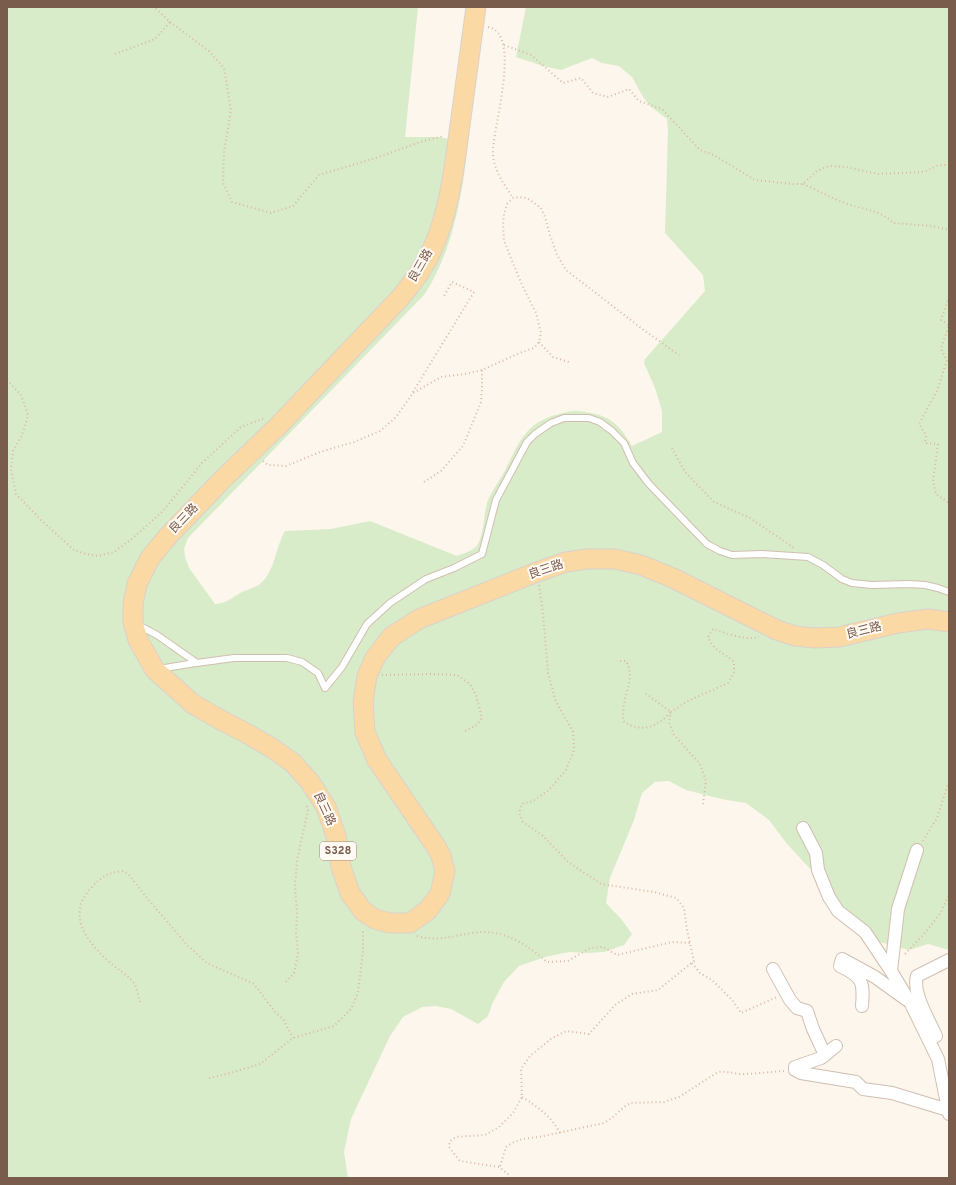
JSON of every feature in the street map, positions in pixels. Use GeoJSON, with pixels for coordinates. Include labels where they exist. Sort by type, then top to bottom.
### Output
{"type":"FeatureCollection","features":[{"type":"Feature","properties":{"kind":"main road","name":"良三路"},"geometry":{"type":"LineString","coordinates":[[475,16],[454,168],[439,232],[428,258],[400,298],[279,425],[252,450],[169,534],[150,558],[137,584],[133,604],[133,622],[138,640],[155,670],[193,704],[272,748],[293,764],[310,782],[326,807],[336,836],[341,867],[350,893],[363,911],[375,919],[390,923],[410,923],[428,910],[440,894],[445,871],[441,856],[435,845],[377,760],[365,732],[363,702],[367,676],[375,658],[391,637],[419,619],[566,562],[587,559],[615,559],[641,565],[673,578],[776,630],[795,636],[816,638],[839,637],[898,623],[928,619],[949,622]]}},
{"type":"Feature","properties":{"kind":"street"},"geometry":{"type":"LineString","coordinates":[[803,828],[816,854],[818,870],[829,897],[838,911],[865,932],[891,970],[911,1004],[938,1059],[948,1112],[892,1093],[863,1089],[856,1082],[801,1073],[795,1070],[795,1067],[821,1058],[836,1046]]}},
{"type":"Feature","properties":{"kind":"street"},"geometry":{"type":"LineString","coordinates":[[891,970],[898,909],[917,850]]}},
{"type":"Feature","properties":{"kind":"street"},"geometry":{"type":"LineString","coordinates":[[862,1006],[863,990],[860,981],[854,972],[840,966],[842,959],[875,977],[911,1004]]}},
{"type":"Feature","properties":{"kind":"street"},"geometry":{"type":"LineString","coordinates":[[930,1043],[937,1040],[915,983],[917,976],[949,960]]}},
{"type":"Feature","properties":{"kind":"street"},"geometry":{"type":"LineString","coordinates":[[773,969],[797,1008],[807,1011],[813,1029],[825,1055]]}},
{"type":"Feature","properties":{"kind":"lane"},"geometry":{"type":"LineString","coordinates":[[155,670],[234,658],[287,658],[302,662],[318,674],[325,688],[342,667],[366,624],[390,603],[426,578],[454,568],[482,554],[496,500],[527,442],[535,434],[551,423],[564,418],[589,418],[600,422],[612,431],[624,443],[633,463],[649,484],[708,544],[720,551],[732,555],[762,554],[808,557],[842,578],[852,582],[872,585],[909,584],[938,588],[949,592]]}},
{"type":"Feature","properties":{"kind":"lane"},"geometry":{"type":"LineString","coordinates":[[133,622],[157,635],[198,663]]}},
{"type":"Feature","properties":{"kind":"path"},"geometry":{"type":"LineString","coordinates":[[154,7],[170,22],[209,51],[224,68],[231,110],[224,152],[223,183],[232,202],[271,213],[293,206],[319,175],[376,158],[420,142],[459,133]]}},
{"type":"Feature","properties":{"kind":"path"},"geometry":{"type":"LineString","coordinates":[[475,16],[493,28],[500,36],[504,46],[505,65],[493,152],[496,172],[513,198]]}},
{"type":"Feature","properties":{"kind":"path"},"geometry":{"type":"LineString","coordinates":[[115,54],[155,38],[170,22]]}},
{"type":"Feature","properties":{"kind":"path"},"geometry":{"type":"LineString","coordinates":[[504,46],[531,55],[562,83],[581,78],[593,93],[608,97],[629,89],[639,101],[662,109],[700,150],[714,155],[755,180],[803,184],[845,203],[886,216],[893,224],[932,226],[949,230]]}},
{"type":"Feature","properties":{"kind":"path"},"geometry":{"type":"LineString","coordinates":[[803,184],[817,171],[829,166],[878,174],[924,172],[939,165],[949,165]]}},
{"type":"Feature","properties":{"kind":"path"},"geometry":{"type":"LineString","coordinates":[[412,393],[441,377],[466,374],[482,370],[534,348],[539,342],[540,333],[536,313],[522,285],[504,241],[503,224],[507,204],[513,198],[519,197],[527,198],[541,208],[557,255],[566,270],[679,355]]}},
{"type":"Feature","properties":{"kind":"path"},"geometry":{"type":"LineString","coordinates":[[252,450],[268,465],[286,466],[320,452],[354,442],[380,431],[396,417],[474,292],[452,282],[444,296]]}},
{"type":"Feature","properties":{"kind":"path"},"geometry":{"type":"LineString","coordinates":[[949,297],[941,320],[949,325],[941,349],[946,360],[943,375],[937,391],[919,424],[926,434],[925,443],[938,444],[933,481],[936,494],[949,503]]}},
{"type":"Feature","properties":{"kind":"path"},"geometry":{"type":"LineString","coordinates":[[539,342],[553,357],[569,362]]}},
{"type":"Feature","properties":{"kind":"path"},"geometry":{"type":"LineString","coordinates":[[424,482],[441,470],[463,446],[480,402],[482,370]]}},
{"type":"Feature","properties":{"kind":"path"},"geometry":{"type":"LineString","coordinates":[[7,380],[22,395],[28,415],[22,436],[13,451],[11,469],[16,494],[41,520],[74,550],[98,556],[114,552],[133,538],[163,511],[202,463],[241,427],[264,418],[279,425]]}},
{"type":"Feature","properties":{"kind":"path"},"geometry":{"type":"LineString","coordinates":[[672,448],[685,472],[714,502],[750,518],[808,557]]}},
{"type":"Feature","properties":{"kind":"path"},"geometry":{"type":"LineString","coordinates":[[510,1178],[500,1166],[460,1161],[449,1147],[450,1141],[456,1137],[485,1135],[499,1127],[513,1113],[522,1097],[521,1069],[530,1056],[551,1039],[566,1031],[589,1034],[615,1005],[632,994],[658,990],[694,962],[684,908],[676,898],[654,892],[601,884],[568,862],[542,834],[523,822],[519,813],[522,804],[533,801],[549,790],[566,770],[574,750],[574,731],[556,702],[548,673],[543,613],[537,572]]}},
{"type":"Feature","properties":{"kind":"path"},"geometry":{"type":"LineString","coordinates":[[620,661],[626,662],[630,667],[630,680],[624,705],[623,721],[632,727],[651,727],[660,723],[671,712],[688,701],[728,683],[734,672],[734,662],[711,645],[708,637],[713,629],[754,638],[776,630]]}},
{"type":"Feature","properties":{"kind":"path"},"geometry":{"type":"LineString","coordinates":[[367,676],[428,674],[457,675],[470,684],[476,695],[482,718],[477,725],[464,731]]}},
{"type":"Feature","properties":{"kind":"path"},"geometry":{"type":"LineString","coordinates":[[645,693],[671,712]]}},
{"type":"Feature","properties":{"kind":"path"},"geometry":{"type":"LineString","coordinates":[[671,712],[669,722],[674,735],[700,764],[704,775],[706,781],[703,804]]}},
{"type":"Feature","properties":{"kind":"path"},"geometry":{"type":"LineString","coordinates":[[917,850],[931,830],[937,818],[949,781]]}},
{"type":"Feature","properties":{"kind":"path"},"geometry":{"type":"LineString","coordinates":[[286,982],[294,973],[298,954],[295,886],[297,860],[308,810],[303,798]]}},
{"type":"Feature","properties":{"kind":"path"},"geometry":{"type":"LineString","coordinates":[[140,1002],[134,983],[107,959],[87,937],[80,924],[80,911],[85,895],[98,879],[112,872],[124,871],[129,875],[188,946],[207,963],[254,984],[275,1012],[283,1019],[293,1038]]}},
{"type":"Feature","properties":{"kind":"path"},"geometry":{"type":"LineString","coordinates":[[891,970],[940,914],[949,895]]}},
{"type":"Feature","properties":{"kind":"path"},"geometry":{"type":"LineString","coordinates":[[209,1078],[260,1064],[293,1038],[334,1026],[351,1009],[358,993],[363,951],[363,911]]}},
{"type":"Feature","properties":{"kind":"path"},"geometry":{"type":"LineString","coordinates":[[410,923],[417,936],[436,939],[473,932],[496,932],[529,947],[547,962],[568,961],[590,948],[603,947],[617,955],[672,942],[690,943]]}},
{"type":"Feature","properties":{"kind":"path"},"geometry":{"type":"LineString","coordinates":[[692,963],[700,973],[712,980],[733,1001],[741,1014],[786,992]]}},
{"type":"Feature","properties":{"kind":"path"},"geometry":{"type":"LineString","coordinates":[[500,1166],[506,1147],[512,1143],[522,1139],[560,1133],[604,1123],[630,1103],[664,1102],[679,1097],[718,1072],[724,1071],[744,1074],[795,1070]]}},
{"type":"Feature","properties":{"kind":"path"},"geometry":{"type":"LineString","coordinates":[[522,1097],[542,1110],[554,1123],[560,1133]]}},
{"type":"Feature","properties":{"kind":"green space"},"geometry":{"type":"Polygon","coordinates":[[[7,7],[418,7],[405,137],[438,137],[468,142],[460,201],[455,221],[442,260],[424,295],[188,538],[184,549],[189,568],[215,604],[218,604],[225,602],[260,584],[265,579],[272,566],[285,531],[331,529],[370,521],[457,556],[471,550],[478,544],[480,539],[488,500],[517,446],[529,430],[537,423],[547,418],[574,411],[605,417],[617,425],[632,446],[662,432],[662,411],[655,388],[644,363],[645,359],[705,291],[703,275],[665,233],[668,131],[667,119],[650,106],[643,97],[632,77],[619,66],[602,63],[592,58],[561,70],[516,57],[526,7],[949,7],[949,950],[928,944],[909,950],[869,939],[847,920],[828,888],[787,844],[769,820],[746,803],[721,799],[686,790],[669,781],[655,782],[642,793],[634,820],[610,878],[606,903],[622,920],[632,934],[624,945],[604,952],[569,952],[545,957],[519,966],[504,982],[493,1002],[488,1016],[478,1024],[451,1009],[436,1006],[422,1007],[403,1017],[390,1036],[351,1119],[344,1152],[348,1178],[7,1178],[7,7]]]}}]}
